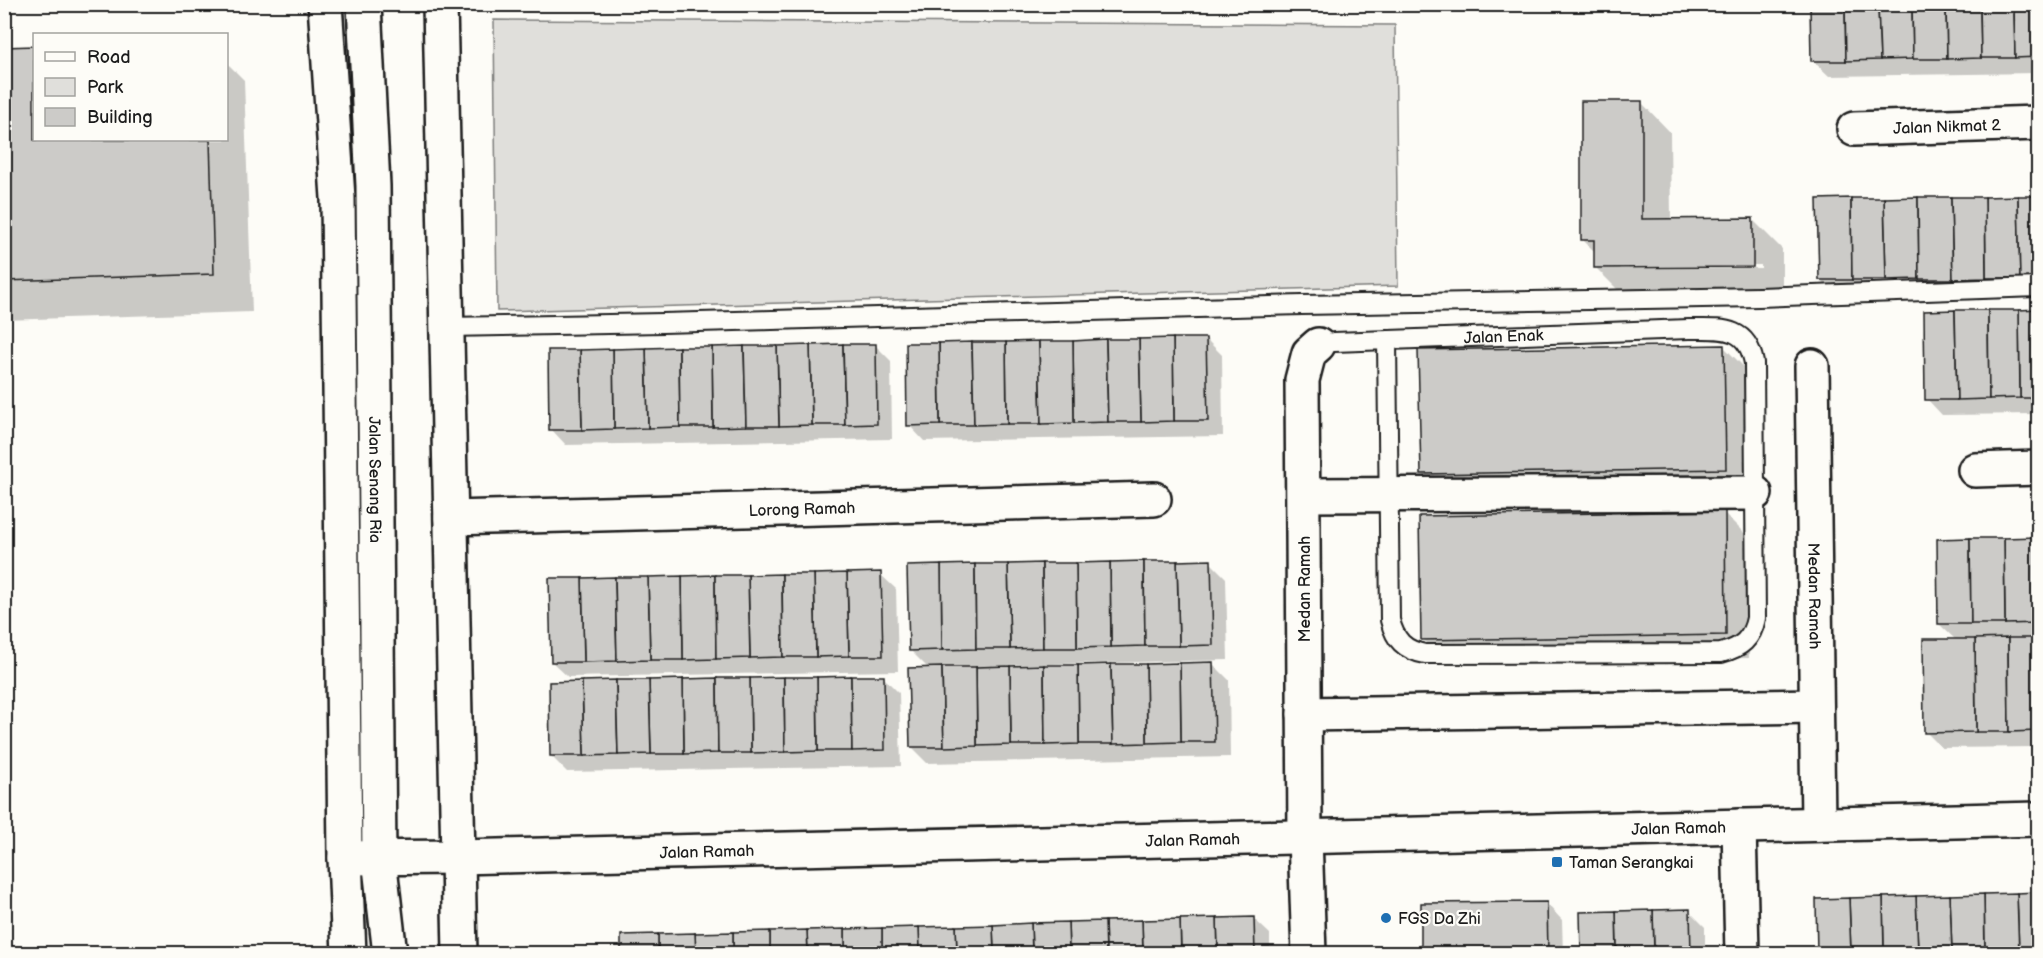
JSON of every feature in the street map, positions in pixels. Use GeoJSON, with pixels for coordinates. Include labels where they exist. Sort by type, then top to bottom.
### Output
{"type":"FeatureCollection","features":[{"type":"Feature","properties":{"kind":"street"},"geometry":{"type":"LineString","coordinates":[[325,4],[338,198],[345,858],[349,954]]}},
{"type":"Feature","properties":{"kind":"street","name":"Jalan Senang Ria"},"geometry":{"type":"LineString","coordinates":[[364,4],[373,186],[379,858],[390,954]]}},
{"type":"Feature","properties":{"kind":"street"},"geometry":{"type":"LineString","coordinates":[[440,4],[460,954]]}},
{"type":"Feature","properties":{"kind":"street","name":"Jalan Nikmat 2"},"geometry":{"type":"LineString","coordinates":[[1854,129],[2038,123]]}},
{"type":"Feature","properties":{"kind":"street","name":"Medan Ramah"},"geometry":{"type":"LineString","coordinates":[[1305,837],[1302,380],[1309,353],[1318,345]]}},
{"type":"Feature","properties":{"kind":"street","name":"Medan Ramah"},"geometry":{"type":"LineString","coordinates":[[1812,366],[1818,824]]}},
{"type":"Feature","properties":{"kind":"street"},"geometry":{"type":"LineString","coordinates":[[1975,470],[2038,468]]}},
{"type":"Feature","properties":{"kind":"street"},"geometry":{"type":"LineString","coordinates":[[1304,495],[1755,493]]}},
{"type":"Feature","properties":{"kind":"street","name":"Lorong Ramah"},"geometry":{"type":"LineString","coordinates":[[451,518],[1154,499]]}},
{"type":"Feature","properties":{"kind":"street"},"geometry":{"type":"LineString","coordinates":[[1304,714],[1816,706]]}},
{"type":"Feature","properties":{"kind":"street","name":"Jalan Ramah"},"geometry":{"type":"LineString","coordinates":[[345,858],[2038,819]]}},
{"type":"Feature","properties":{"kind":"street"},"geometry":{"type":"LineString","coordinates":[[1739,826],[1742,954]]}},
{"type":"Feature","properties":{"kind":"street"},"geometry":{"type":"LineString","coordinates":[[1305,837],[1309,954]]}},
{"type":"Feature","properties":{"kind":"lane"},"geometry":{"type":"LineString","coordinates":[[446,327],[663,324],[1302,305],[1759,297],[2038,287]]}},
{"type":"Feature","properties":{"kind":"lane","name":"Jalan Enak"},"geometry":{"type":"LineString","coordinates":[[1318,345],[1334,342],[1387,340],[1689,329],[1733,331],[1744,339],[1752,350],[1755,363],[1756,618],[1753,631],[1745,642],[1734,650],[1721,653],[1425,654],[1412,651],[1401,644],[1390,620],[1387,340]]}},
{"type":"Feature","properties":{"kind":"green space"},"geometry":{"type":"Polygon","coordinates":[[[494,20],[1395,25],[1398,286],[497,311],[494,20]]]}},
{"type":"Feature","properties":{"kind":"building"},"geometry":{"type":"Polygon","coordinates":[[[1810,4],[1845,4],[1846,61],[1811,61],[1810,4]]]}},
{"type":"Feature","properties":{"kind":"building"},"geometry":{"type":"Polygon","coordinates":[[[1845,4],[1878,4],[1880,60],[1846,61],[1845,4]]]}},
{"type":"Feature","properties":{"kind":"building"},"geometry":{"type":"Polygon","coordinates":[[[1878,4],[1912,4],[1913,59],[1880,60],[1878,4]]]}},
{"type":"Feature","properties":{"kind":"building"},"geometry":{"type":"Polygon","coordinates":[[[1912,4],[1946,4],[1947,59],[1913,59],[1912,4]]]}},
{"type":"Feature","properties":{"kind":"building"},"geometry":{"type":"Polygon","coordinates":[[[1946,4],[1980,4],[1981,58],[1947,59],[1946,4]]]}},
{"type":"Feature","properties":{"kind":"building"},"geometry":{"type":"Polygon","coordinates":[[[1980,4],[2014,4],[2015,58],[1981,58],[1980,4]]]}},
{"type":"Feature","properties":{"kind":"building"},"geometry":{"type":"Polygon","coordinates":[[[2014,4],[2038,4],[2038,57],[2015,58],[2014,4]]]}},
{"type":"Feature","properties":{"kind":"building"},"geometry":{"type":"Polygon","coordinates":[[[33,46],[33,141],[210,141],[214,274],[4,281],[4,47],[33,46]]]}},
{"type":"Feature","properties":{"kind":"building"},"geometry":{"type":"Polygon","coordinates":[[[1581,101],[1642,101],[1642,219],[1753,218],[1753,267],[1594,268],[1594,240],[1581,240],[1581,101]]]}},
{"type":"Feature","properties":{"kind":"building"},"geometry":{"type":"Polygon","coordinates":[[[2018,196],[2020,278],[1986,278],[1985,197],[2018,196]]]}},
{"type":"Feature","properties":{"kind":"building"},"geometry":{"type":"Polygon","coordinates":[[[2018,196],[2038,196],[2038,277],[2020,278],[2018,196]]]}},
{"type":"Feature","properties":{"kind":"building"},"geometry":{"type":"Polygon","coordinates":[[[1918,197],[1919,279],[1886,280],[1884,198],[1918,197]]]}},
{"type":"Feature","properties":{"kind":"building"},"geometry":{"type":"Polygon","coordinates":[[[1918,197],[1951,197],[1953,279],[1919,279],[1918,197]]]}},
{"type":"Feature","properties":{"kind":"building"},"geometry":{"type":"Polygon","coordinates":[[[1951,197],[1985,197],[1986,278],[1953,279],[1951,197]]]}},
{"type":"Feature","properties":{"kind":"building"},"geometry":{"type":"Polygon","coordinates":[[[1851,198],[1852,280],[1819,280],[1817,199],[1851,198]]]}},
{"type":"Feature","properties":{"kind":"building"},"geometry":{"type":"Polygon","coordinates":[[[1851,198],[1884,198],[1886,280],[1852,280],[1851,198]]]}},
{"type":"Feature","properties":{"kind":"building"},"geometry":{"type":"Polygon","coordinates":[[[2038,309],[2038,398],[2020,398],[2019,310],[2038,309]]]}},
{"type":"Feature","properties":{"kind":"building"},"geometry":{"type":"Polygon","coordinates":[[[1955,310],[1957,400],[1925,400],[1924,311],[1955,310]]]}},
{"type":"Feature","properties":{"kind":"building"},"geometry":{"type":"Polygon","coordinates":[[[1955,310],[1988,310],[1989,399],[1957,400],[1955,310]]]}},
{"type":"Feature","properties":{"kind":"building"},"geometry":{"type":"Polygon","coordinates":[[[1988,310],[2019,310],[2020,398],[1989,399],[1988,310]]]}},
{"type":"Feature","properties":{"kind":"building"},"geometry":{"type":"Polygon","coordinates":[[[1173,338],[1206,338],[1208,421],[1174,421],[1173,338]]]}},
{"type":"Feature","properties":{"kind":"building"},"geometry":{"type":"Polygon","coordinates":[[[1173,338],[1174,421],[1141,422],[1139,339],[1173,338]]]}},
{"type":"Feature","properties":{"kind":"building"},"geometry":{"type":"Polygon","coordinates":[[[1106,339],[1108,422],[1074,423],[1073,341],[1106,339]]]}},
{"type":"Feature","properties":{"kind":"building"},"geometry":{"type":"Polygon","coordinates":[[[1106,339],[1139,339],[1141,422],[1108,422],[1106,339]]]}},
{"type":"Feature","properties":{"kind":"building"},"geometry":{"type":"Polygon","coordinates":[[[1039,341],[1041,424],[1007,424],[1006,342],[1039,341]]]}},
{"type":"Feature","properties":{"kind":"building"},"geometry":{"type":"Polygon","coordinates":[[[1039,341],[1073,341],[1074,423],[1041,424],[1039,341]]]}},
{"type":"Feature","properties":{"kind":"building"},"geometry":{"type":"Polygon","coordinates":[[[972,342],[974,425],[940,425],[939,343],[972,342]]]}},
{"type":"Feature","properties":{"kind":"building"},"geometry":{"type":"Polygon","coordinates":[[[972,342],[1006,342],[1007,424],[974,425],[972,342]]]}},
{"type":"Feature","properties":{"kind":"building"},"geometry":{"type":"Polygon","coordinates":[[[906,343],[939,343],[940,425],[907,426],[906,343]]]}},
{"type":"Feature","properties":{"kind":"building"},"geometry":{"type":"Polygon","coordinates":[[[843,344],[845,425],[812,425],[810,345],[843,344]]]}},
{"type":"Feature","properties":{"kind":"building"},"geometry":{"type":"Polygon","coordinates":[[[843,344],[876,344],[877,424],[845,425],[843,344]]]}},
{"type":"Feature","properties":{"kind":"building"},"geometry":{"type":"Polygon","coordinates":[[[810,345],[812,425],[779,426],[777,346],[810,345]]]}},
{"type":"Feature","properties":{"kind":"building"},"geometry":{"type":"Polygon","coordinates":[[[1724,345],[1726,469],[1421,474],[1418,350],[1724,345]]]}},
{"type":"Feature","properties":{"kind":"building"},"geometry":{"type":"Polygon","coordinates":[[[744,346],[746,426],[713,427],[712,347],[744,346]]]}},
{"type":"Feature","properties":{"kind":"building"},"geometry":{"type":"Polygon","coordinates":[[[744,346],[777,346],[779,426],[746,426],[744,346]]]}},
{"type":"Feature","properties":{"kind":"building"},"geometry":{"type":"Polygon","coordinates":[[[679,347],[680,427],[648,428],[646,348],[679,347]]]}},
{"type":"Feature","properties":{"kind":"building"},"geometry":{"type":"Polygon","coordinates":[[[679,347],[712,347],[713,427],[680,427],[679,347]]]}},
{"type":"Feature","properties":{"kind":"building"},"geometry":{"type":"Polygon","coordinates":[[[646,348],[648,428],[614,429],[613,349],[646,348]]]}},
{"type":"Feature","properties":{"kind":"building"},"geometry":{"type":"Polygon","coordinates":[[[613,349],[614,429],[582,430],[580,350],[613,349]]]}},
{"type":"Feature","properties":{"kind":"building"},"geometry":{"type":"Polygon","coordinates":[[[548,350],[580,350],[582,430],[549,430],[548,350]]]}},
{"type":"Feature","properties":{"kind":"building"},"geometry":{"type":"Polygon","coordinates":[[[1725,511],[1726,635],[1421,640],[1419,516],[1725,511]]]}},
{"type":"Feature","properties":{"kind":"building"},"geometry":{"type":"Polygon","coordinates":[[[2037,537],[2038,623],[2005,624],[2004,538],[2037,537]]]}},
{"type":"Feature","properties":{"kind":"building"},"geometry":{"type":"Polygon","coordinates":[[[2037,537],[2038,537],[2038,610],[2037,537]]]}},
{"type":"Feature","properties":{"kind":"building"},"geometry":{"type":"Polygon","coordinates":[[[1970,538],[1971,624],[1938,624],[1937,539],[1970,538]]]}},
{"type":"Feature","properties":{"kind":"building"},"geometry":{"type":"Polygon","coordinates":[[[1970,538],[2004,538],[2005,624],[1971,624],[1970,538]]]}},
{"type":"Feature","properties":{"kind":"building"},"geometry":{"type":"Polygon","coordinates":[[[1211,560],[1213,645],[1179,646],[1177,561],[1211,560]]]}},
{"type":"Feature","properties":{"kind":"building"},"geometry":{"type":"Polygon","coordinates":[[[1144,561],[1145,646],[1111,647],[1110,562],[1144,561]]]}},
{"type":"Feature","properties":{"kind":"building"},"geometry":{"type":"Polygon","coordinates":[[[1144,561],[1177,561],[1179,646],[1145,646],[1144,561]]]}},
{"type":"Feature","properties":{"kind":"building"},"geometry":{"type":"Polygon","coordinates":[[[1110,562],[1111,647],[1077,648],[1076,563],[1110,562]]]}},
{"type":"Feature","properties":{"kind":"building"},"geometry":{"type":"Polygon","coordinates":[[[1042,563],[1043,648],[1010,649],[1008,564],[1042,563]]]}},
{"type":"Feature","properties":{"kind":"building"},"geometry":{"type":"Polygon","coordinates":[[[1042,563],[1076,563],[1077,648],[1043,648],[1042,563]]]}},
{"type":"Feature","properties":{"kind":"building"},"geometry":{"type":"Polygon","coordinates":[[[975,564],[976,649],[942,650],[941,565],[975,564]]]}},
{"type":"Feature","properties":{"kind":"building"},"geometry":{"type":"Polygon","coordinates":[[[975,564],[1008,564],[1010,649],[976,649],[975,564]]]}},
{"type":"Feature","properties":{"kind":"building"},"geometry":{"type":"Polygon","coordinates":[[[941,565],[942,650],[909,651],[907,566],[941,565]]]}},
{"type":"Feature","properties":{"kind":"building"},"geometry":{"type":"Polygon","coordinates":[[[881,572],[883,656],[849,656],[847,573],[881,572]]]}},
{"type":"Feature","properties":{"kind":"building"},"geometry":{"type":"Polygon","coordinates":[[[847,573],[849,656],[816,657],[814,574],[847,573]]]}},
{"type":"Feature","properties":{"kind":"building"},"geometry":{"type":"Polygon","coordinates":[[[782,574],[783,657],[750,658],[748,575],[782,574]]]}},
{"type":"Feature","properties":{"kind":"building"},"geometry":{"type":"Polygon","coordinates":[[[782,574],[814,574],[816,657],[783,657],[782,574]]]}},
{"type":"Feature","properties":{"kind":"building"},"geometry":{"type":"Polygon","coordinates":[[[715,575],[716,659],[683,660],[682,576],[715,575]]]}},
{"type":"Feature","properties":{"kind":"building"},"geometry":{"type":"Polygon","coordinates":[[[715,575],[748,575],[750,658],[716,659],[715,575]]]}},
{"type":"Feature","properties":{"kind":"building"},"geometry":{"type":"Polygon","coordinates":[[[682,576],[683,660],[650,660],[648,577],[682,576]]]}},
{"type":"Feature","properties":{"kind":"building"},"geometry":{"type":"Polygon","coordinates":[[[615,577],[617,661],[584,662],[582,578],[615,577]]]}},
{"type":"Feature","properties":{"kind":"building"},"geometry":{"type":"Polygon","coordinates":[[[615,577],[648,577],[650,660],[617,661],[615,577]]]}},
{"type":"Feature","properties":{"kind":"building"},"geometry":{"type":"Polygon","coordinates":[[[549,578],[582,578],[584,662],[551,662],[549,578]]]}},
{"type":"Feature","properties":{"kind":"building"},"geometry":{"type":"Polygon","coordinates":[[[2008,638],[2009,732],[1976,732],[1975,639],[2008,638]]]}},
{"type":"Feature","properties":{"kind":"building"},"geometry":{"type":"Polygon","coordinates":[[[2008,638],[2038,638],[2038,731],[2009,732],[2008,638]]]}},
{"type":"Feature","properties":{"kind":"building"},"geometry":{"type":"Polygon","coordinates":[[[1923,639],[1975,639],[1976,732],[1924,733],[1923,639]]]}},
{"type":"Feature","properties":{"kind":"building"},"geometry":{"type":"Polygon","coordinates":[[[1213,662],[1215,742],[1181,742],[1180,663],[1213,662]]]}},
{"type":"Feature","properties":{"kind":"building"},"geometry":{"type":"Polygon","coordinates":[[[1180,663],[1181,742],[1147,743],[1146,664],[1180,663]]]}},
{"type":"Feature","properties":{"kind":"building"},"geometry":{"type":"Polygon","coordinates":[[[1111,664],[1113,744],[1079,744],[1078,665],[1111,664]]]}},
{"type":"Feature","properties":{"kind":"building"},"geometry":{"type":"Polygon","coordinates":[[[1111,664],[1146,664],[1147,743],[1113,744],[1111,664]]]}},
{"type":"Feature","properties":{"kind":"building"},"geometry":{"type":"Polygon","coordinates":[[[1044,665],[1045,745],[1011,745],[1010,666],[1044,665]]]}},
{"type":"Feature","properties":{"kind":"building"},"geometry":{"type":"Polygon","coordinates":[[[1044,665],[1078,665],[1079,744],[1045,745],[1044,665]]]}},
{"type":"Feature","properties":{"kind":"building"},"geometry":{"type":"Polygon","coordinates":[[[1010,666],[1011,745],[977,746],[976,667],[1010,666]]]}},
{"type":"Feature","properties":{"kind":"building"},"geometry":{"type":"Polygon","coordinates":[[[942,667],[944,747],[910,747],[908,668],[942,667]]]}},
{"type":"Feature","properties":{"kind":"building"},"geometry":{"type":"Polygon","coordinates":[[[942,667],[976,667],[977,746],[944,747],[942,667]]]}},
{"type":"Feature","properties":{"kind":"building"},"geometry":{"type":"Polygon","coordinates":[[[851,676],[852,751],[818,751],[817,677],[851,676]]]}},
{"type":"Feature","properties":{"kind":"building"},"geometry":{"type":"Polygon","coordinates":[[[851,676],[884,676],[885,750],[852,751],[851,676]]]}},
{"type":"Feature","properties":{"kind":"building"},"geometry":{"type":"Polygon","coordinates":[[[784,677],[785,752],[751,753],[750,678],[784,677]]]}},
{"type":"Feature","properties":{"kind":"building"},"geometry":{"type":"Polygon","coordinates":[[[784,677],[817,677],[818,751],[785,752],[784,677]]]}},
{"type":"Feature","properties":{"kind":"building"},"geometry":{"type":"Polygon","coordinates":[[[717,678],[718,753],[684,754],[683,679],[717,678]]]}},
{"type":"Feature","properties":{"kind":"building"},"geometry":{"type":"Polygon","coordinates":[[[717,678],[750,678],[751,753],[718,753],[717,678]]]}},
{"type":"Feature","properties":{"kind":"building"},"geometry":{"type":"Polygon","coordinates":[[[683,679],[684,754],[651,754],[649,680],[683,679]]]}},
{"type":"Feature","properties":{"kind":"building"},"geometry":{"type":"Polygon","coordinates":[[[616,680],[618,755],[584,756],[582,681],[616,680]]]}},
{"type":"Feature","properties":{"kind":"building"},"geometry":{"type":"Polygon","coordinates":[[[616,680],[649,680],[651,754],[618,755],[616,680]]]}},
{"type":"Feature","properties":{"kind":"building"},"geometry":{"type":"Polygon","coordinates":[[[582,681],[584,756],[550,756],[549,682],[582,681]]]}},
{"type":"Feature","properties":{"kind":"building"},"geometry":{"type":"Polygon","coordinates":[[[2038,892],[2038,954],[2019,954],[2017,893],[2038,892]]]}},
{"type":"Feature","properties":{"kind":"building"},"geometry":{"type":"Polygon","coordinates":[[[2017,893],[2019,954],[1985,954],[1984,894],[2017,893]]]}},
{"type":"Feature","properties":{"kind":"building"},"geometry":{"type":"Polygon","coordinates":[[[1984,894],[1985,954],[1952,954],[1950,895],[1984,894]]]}},
{"type":"Feature","properties":{"kind":"building"},"geometry":{"type":"Polygon","coordinates":[[[1950,895],[1952,954],[1918,954],[1916,896],[1950,895]]]}},
{"type":"Feature","properties":{"kind":"building"},"geometry":{"type":"Polygon","coordinates":[[[1916,896],[1918,954],[1884,954],[1883,897],[1916,896]]]}},
{"type":"Feature","properties":{"kind":"building"},"geometry":{"type":"Polygon","coordinates":[[[1883,897],[1884,954],[1851,954],[1849,898],[1883,897]]]}},
{"type":"Feature","properties":{"kind":"building"},"geometry":{"type":"Polygon","coordinates":[[[1849,898],[1851,954],[1817,954],[1816,899],[1849,898]]]}},
{"type":"Feature","properties":{"kind":"building"},"geometry":{"type":"Polygon","coordinates":[[[1547,902],[1548,954],[1421,954],[1421,903],[1547,902]]]}},
{"type":"Feature","properties":{"kind":"building"},"geometry":{"type":"Polygon","coordinates":[[[1690,909],[1691,954],[1654,954],[1653,910],[1690,909]]]}},
{"type":"Feature","properties":{"kind":"building"},"geometry":{"type":"Polygon","coordinates":[[[1653,910],[1654,954],[1617,954],[1616,911],[1653,910]]]}},
{"type":"Feature","properties":{"kind":"building"},"geometry":{"type":"Polygon","coordinates":[[[1616,911],[1617,954],[1581,954],[1580,912],[1616,911]]]}},
{"type":"Feature","properties":{"kind":"building"},"geometry":{"type":"Polygon","coordinates":[[[1254,917],[1255,954],[1218,954],[1217,918],[1254,917]]]}},
{"type":"Feature","properties":{"kind":"building"},"geometry":{"type":"Polygon","coordinates":[[[1217,918],[1218,954],[1181,954],[1180,919],[1217,918]]]}},
{"type":"Feature","properties":{"kind":"building"},"geometry":{"type":"Polygon","coordinates":[[[1180,919],[1181,954],[1143,954],[1142,920],[1180,919]]]}},
{"type":"Feature","properties":{"kind":"building"},"geometry":{"type":"Polygon","coordinates":[[[1142,920],[1143,954],[1106,954],[1105,921],[1142,920]]]}},
{"type":"Feature","properties":{"kind":"building"},"geometry":{"type":"Polygon","coordinates":[[[1105,921],[1106,954],[1069,954],[1068,922],[1105,921]]]}},
{"type":"Feature","properties":{"kind":"building"},"geometry":{"type":"Polygon","coordinates":[[[1068,922],[1069,954],[1032,954],[1031,923],[1068,922]]]}},
{"type":"Feature","properties":{"kind":"building"},"geometry":{"type":"Polygon","coordinates":[[[1031,923],[1032,954],[994,954],[993,925],[1031,923]]]}},
{"type":"Feature","properties":{"kind":"building"},"geometry":{"type":"Polygon","coordinates":[[[993,925],[994,954],[957,954],[956,926],[993,925]]]}},
{"type":"Feature","properties":{"kind":"building"},"geometry":{"type":"Polygon","coordinates":[[[956,926],[957,954],[920,954],[919,927],[956,926]]]}},
{"type":"Feature","properties":{"kind":"building"},"geometry":{"type":"Polygon","coordinates":[[[919,927],[920,954],[882,954],[882,928],[919,927]]]}},
{"type":"Feature","properties":{"kind":"building"},"geometry":{"type":"Polygon","coordinates":[[[882,928],[882,954],[845,954],[845,929],[882,928]]]}},
{"type":"Feature","properties":{"kind":"building"},"geometry":{"type":"Polygon","coordinates":[[[845,929],[845,954],[808,954],[807,930],[845,929]]]}},
{"type":"Feature","properties":{"kind":"building"},"geometry":{"type":"Polygon","coordinates":[[[807,930],[808,954],[770,954],[770,931],[807,930]]]}},
{"type":"Feature","properties":{"kind":"building"},"geometry":{"type":"Polygon","coordinates":[[[770,931],[770,954],[733,954],[733,932],[770,931]]]}},
{"type":"Feature","properties":{"kind":"building"},"geometry":{"type":"Polygon","coordinates":[[[733,932],[733,954],[696,954],[695,933],[733,932]]]}},
{"type":"Feature","properties":{"kind":"building"},"geometry":{"type":"Polygon","coordinates":[[[695,933],[696,954],[658,954],[658,934],[695,933]]]}},
{"type":"Feature","properties":{"kind":"building"},"geometry":{"type":"Polygon","coordinates":[[[658,934],[658,954],[621,954],[621,935],[658,934]]]}},
{"type":"Feature","properties":{"kind":"place","name":"Taman Serangkai"},"geometry":{"type":"Point","coordinates":[1557,862]}},
{"type":"Feature","properties":{"kind":"place","name":"FGS Da Zhi"},"geometry":{"type":"Point","coordinates":[1386,918]}}]}
